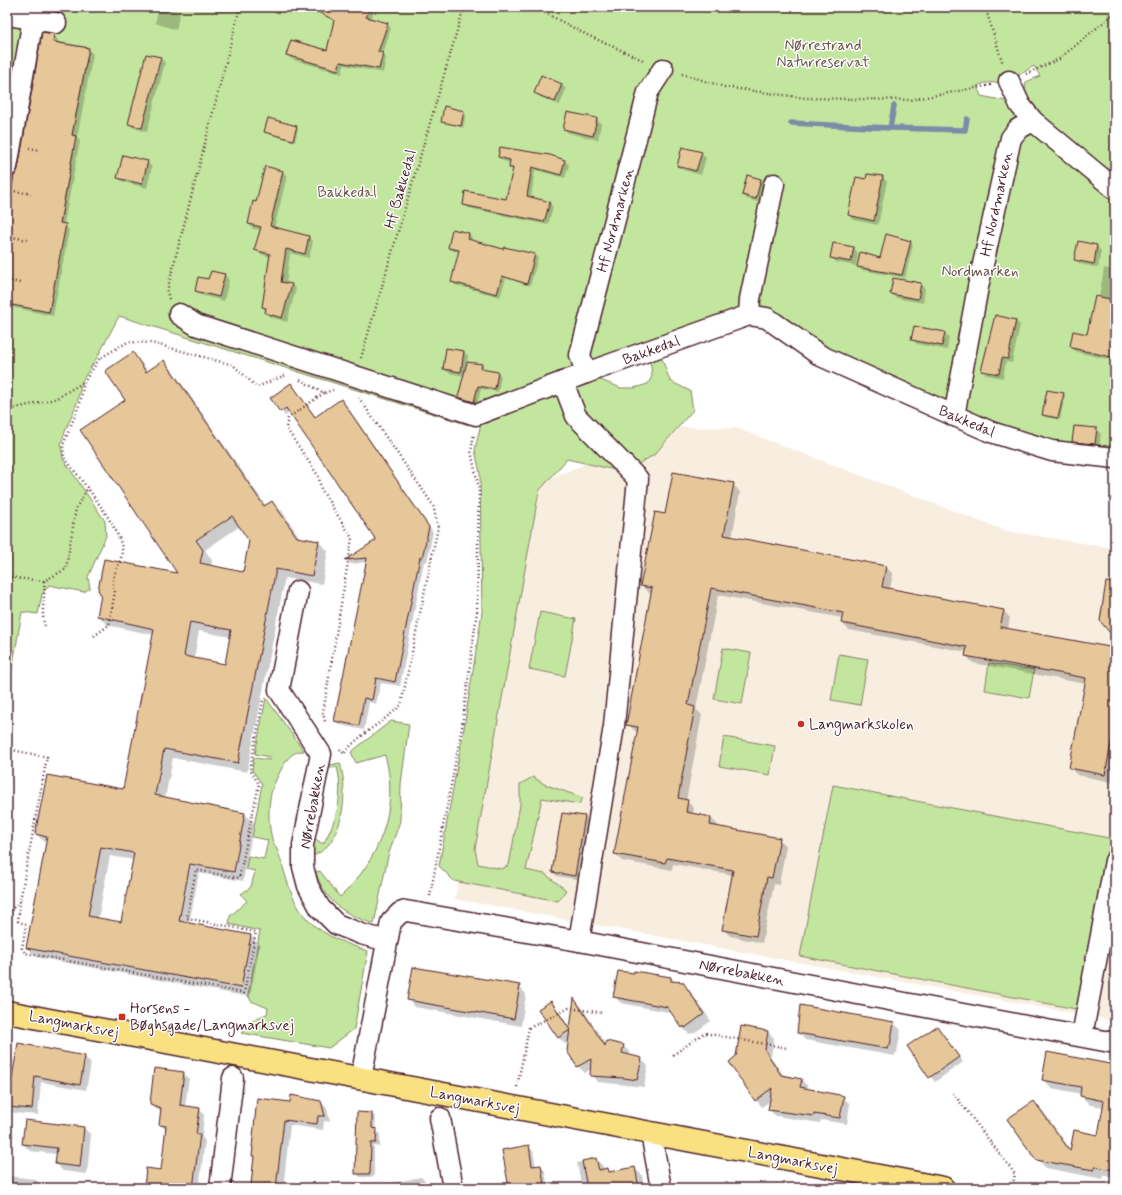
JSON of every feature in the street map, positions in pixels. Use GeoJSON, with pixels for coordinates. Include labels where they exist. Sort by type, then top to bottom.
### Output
{"type":"FeatureCollection","features":[{"type":"Feature","properties":{"kind":"main road","name":"Langmarksvej"},"geometry":{"type":"LineString","coordinates":[[7,1012],[943,1188]]}},
{"type":"Feature","properties":{"kind":"street"},"geometry":{"type":"LineString","coordinates":[[7,15],[56,24]]}},
{"type":"Feature","properties":{"kind":"street"},"geometry":{"type":"LineString","coordinates":[[7,163],[33,19]]}},
{"type":"Feature","properties":{"kind":"street","name":"Hf Nordmarken"},"geometry":{"type":"LineString","coordinates":[[586,373],[580,355],[648,92],[663,69]]}},
{"type":"Feature","properties":{"kind":"street"},"geometry":{"type":"LineString","coordinates":[[1009,81],[1020,105],[1033,121],[1115,189]]}},
{"type":"Feature","properties":{"kind":"street","name":"Hf Nordmarken"},"geometry":{"type":"LineString","coordinates":[[954,416],[978,286],[1011,138],[1018,129],[1033,121]]}},
{"type":"Feature","properties":{"kind":"street"},"geometry":{"type":"LineString","coordinates":[[749,315],[750,299],[774,184]]}},
{"type":"Feature","properties":{"kind":"street"},"geometry":{"type":"LineString","coordinates":[[179,314],[196,325],[355,385],[476,415]]}},
{"type":"Feature","properties":{"kind":"street","name":"Bakkedal"},"geometry":{"type":"LineString","coordinates":[[476,415],[586,373],[749,315],[767,318],[822,356],[991,432],[1052,450],[1115,458]]}},
{"type":"Feature","properties":{"kind":"street"},"geometry":{"type":"LineString","coordinates":[[563,382],[576,416],[638,479],[614,726],[579,941]]}},
{"type":"Feature","properties":{"kind":"street"},"geometry":{"type":"LineString","coordinates":[[279,690],[298,591]]}},
{"type":"Feature","properties":{"kind":"street","name":"Nørrebakken"},"geometry":{"type":"LineString","coordinates":[[279,690],[321,754],[303,845],[303,867],[308,886],[320,908],[336,924],[361,934],[387,941]]}},
{"type":"Feature","properties":{"kind":"street"},"geometry":{"type":"LineString","coordinates":[[1082,1036],[1115,861]]}},
{"type":"Feature","properties":{"kind":"street","name":"Nørrebakken"},"geometry":{"type":"LineString","coordinates":[[361,1078],[391,922],[400,913],[411,911],[579,941],[1115,1043]]}},
{"type":"Feature","properties":{"kind":"street"},"geometry":{"type":"LineString","coordinates":[[220,1188],[233,1078]]}},
{"type":"Feature","properties":{"kind":"street"},"geometry":{"type":"LineString","coordinates":[[440,1118],[453,1188]]}},
{"type":"Feature","properties":{"kind":"street"},"geometry":{"type":"LineString","coordinates":[[651,1134],[661,1188]]}},
{"type":"Feature","properties":{"kind":"path"},"geometry":{"type":"LineString","coordinates":[[179,314],[170,305],[167,291],[240,7]]}},
{"type":"Feature","properties":{"kind":"path","name":"Hf Bakkedal"},"geometry":{"type":"LineString","coordinates":[[355,385],[464,7]]}},
{"type":"Feature","properties":{"kind":"path"},"geometry":{"type":"LineString","coordinates":[[534,7],[585,34],[663,69],[725,87],[805,98],[910,100],[1009,81],[1059,59],[1115,13]]}},
{"type":"Feature","properties":{"kind":"path"},"geometry":{"type":"LineString","coordinates":[[985,7],[1009,81]]}},
{"type":"Feature","properties":{"kind":"path"},"geometry":{"type":"LineString","coordinates":[[7,190],[31,194]]}},
{"type":"Feature","properties":{"kind":"path"},"geometry":{"type":"LineString","coordinates":[[7,236],[28,240]]}},
{"type":"Feature","properties":{"kind":"path"},"geometry":{"type":"LineString","coordinates":[[7,280],[20,283]]}},
{"type":"Feature","properties":{"kind":"path"},"geometry":{"type":"LineString","coordinates":[[94,636],[109,625],[115,591],[112,587],[115,571],[119,568],[122,550],[119,534],[64,457],[63,445],[80,403],[84,382],[100,358],[128,342],[152,343],[233,365],[257,387],[285,375],[292,376]]}},
{"type":"Feature","properties":{"kind":"path"},"geometry":{"type":"LineString","coordinates":[[298,379],[324,394]]}},
{"type":"Feature","properties":{"kind":"path"},"geometry":{"type":"LineString","coordinates":[[7,410],[55,399],[84,382]]}},
{"type":"Feature","properties":{"kind":"path"},"geometry":{"type":"LineString","coordinates":[[336,743],[344,754],[350,746],[389,717],[401,704],[438,527],[433,505],[360,399],[355,385]]}},
{"type":"Feature","properties":{"kind":"path"},"geometry":{"type":"LineString","coordinates":[[325,724],[323,713],[352,538],[321,489],[319,477],[286,428],[288,418],[324,394],[336,389]]}},
{"type":"Feature","properties":{"kind":"path"},"geometry":{"type":"LineString","coordinates":[[427,914],[462,727],[477,611],[479,490],[471,452],[476,415]]}},
{"type":"Feature","properties":{"kind":"path"},"geometry":{"type":"LineString","coordinates":[[7,577],[44,581],[66,569],[76,508],[87,489]]}},
{"type":"Feature","properties":{"kind":"path"},"geometry":{"type":"LineString","coordinates":[[44,581],[45,590],[41,616],[44,626]]}},
{"type":"Feature","properties":{"kind":"path"},"geometry":{"type":"LineString","coordinates":[[7,749],[47,757],[20,901],[18,921],[26,925],[22,948],[25,953],[244,993],[256,932],[187,918],[196,870],[239,878],[259,784],[250,770],[264,691],[279,690]]}},
{"type":"Feature","properties":{"kind":"path"},"geometry":{"type":"LineString","coordinates":[[7,914],[20,901]]}},
{"type":"Feature","properties":{"kind":"path"},"geometry":{"type":"LineString","coordinates":[[513,1107],[529,1028],[569,1008],[603,1013]]}},
{"type":"Feature","properties":{"kind":"path"},"geometry":{"type":"LineString","coordinates":[[673,1055],[704,1033],[787,1048]]}},
{"type":"Feature","properties":{"kind":"path"},"geometry":{"type":"LineString","coordinates":[[953,1093],[1015,1174],[1012,1188]]}},
{"type":"Feature","properties":{"kind":"shaded area","name":"Langmarkskolen"},"geometry":{"type":"Polygon","coordinates":[[[680,427],[736,428],[1006,531],[1115,548],[1115,1021],[455,899],[529,486],[680,427]]]}},
{"type":"Feature","properties":{"kind":"green space"},"geometry":{"type":"Polygon","coordinates":[[[60,7],[1115,7],[1115,179],[1043,117],[1024,97],[1026,82],[1040,76],[1034,66],[1008,82],[985,83],[977,86],[981,96],[1006,101],[1115,194],[1115,451],[1061,445],[1004,429],[825,351],[770,311],[478,407],[469,425],[119,316],[98,356],[82,381],[77,403],[61,444],[63,459],[105,521],[106,536],[88,577],[90,588],[84,592],[49,585],[42,594],[38,614],[22,612],[7,699],[7,303],[49,312],[65,224],[60,223],[76,136],[72,135],[89,48],[34,38],[37,23],[64,28],[66,20],[57,18],[60,7]]]}},
{"type":"Feature","properties":{"kind":"green space"},"geometry":{"type":"Polygon","coordinates":[[[29,22],[7,140],[7,24],[29,22]]]}},
{"type":"Feature","properties":{"kind":"green space"},"geometry":{"type":"Polygon","coordinates":[[[661,356],[670,381],[690,391],[693,410],[654,455],[624,472],[567,459],[539,491],[475,849],[478,864],[502,869],[509,865],[520,805],[520,784],[533,777],[544,784],[583,798],[579,804],[542,798],[526,870],[545,874],[566,890],[558,901],[454,881],[439,866],[464,728],[482,612],[480,473],[475,450],[481,423],[488,416],[598,379],[621,388],[634,388],[648,384],[652,376],[650,358],[661,356]]]}},
{"type":"Feature","properties":{"kind":"green space"},"geometry":{"type":"Polygon","coordinates":[[[540,612],[576,619],[565,676],[529,669],[540,612]]]}},
{"type":"Feature","properties":{"kind":"green space"},"geometry":{"type":"Polygon","coordinates":[[[723,648],[751,653],[742,704],[714,699],[723,648]]]}},
{"type":"Feature","properties":{"kind":"green space"},"geometry":{"type":"Polygon","coordinates":[[[839,654],[868,659],[860,705],[831,700],[839,654]]]}},
{"type":"Feature","properties":{"kind":"green space"},"geometry":{"type":"Polygon","coordinates":[[[989,663],[1034,670],[1029,698],[985,690],[989,663]]]}},
{"type":"Feature","properties":{"kind":"green space"},"geometry":{"type":"Polygon","coordinates":[[[266,698],[304,751],[296,752],[290,756],[286,762],[273,787],[269,804],[269,819],[272,839],[290,890],[303,914],[316,927],[352,946],[368,951],[354,1029],[329,1048],[241,1033],[254,1019],[267,1014],[268,1008],[251,1001],[248,995],[260,931],[229,924],[230,916],[247,901],[241,894],[251,887],[255,871],[246,869],[248,856],[264,859],[268,840],[252,837],[262,784],[252,770],[254,758],[270,760],[270,757],[255,754],[266,698]]]}},
{"type":"Feature","properties":{"kind":"green space"},"geometry":{"type":"Polygon","coordinates":[[[391,721],[409,724],[401,784],[400,821],[388,856],[374,924],[353,916],[331,900],[315,872],[320,871],[340,897],[354,883],[366,867],[375,850],[383,832],[388,814],[390,794],[389,775],[385,755],[356,763],[351,752],[391,721]]]}},
{"type":"Feature","properties":{"kind":"green space"},"geometry":{"type":"Polygon","coordinates":[[[724,737],[775,746],[770,775],[719,766],[724,737]]]}},
{"type":"Feature","properties":{"kind":"green space"},"geometry":{"type":"Polygon","coordinates":[[[340,763],[344,788],[341,818],[337,831],[330,843],[321,852],[309,857],[311,836],[323,844],[332,826],[338,807],[340,787],[337,767],[326,769],[325,766],[340,763]]]}},
{"type":"Feature","properties":{"kind":"green space"},"geometry":{"type":"Polygon","coordinates":[[[833,785],[1114,839],[1081,1010],[800,956],[833,785]]]}},
{"type":"Feature","properties":{"kind":"building"},"geometry":{"type":"Polygon","coordinates":[[[308,7],[371,7],[366,17],[388,23],[378,52],[383,53],[379,69],[340,62],[338,70],[286,55],[291,40],[327,50],[334,20],[308,7]]]}},
{"type":"Feature","properties":{"kind":"building"},"geometry":{"type":"Polygon","coordinates":[[[42,32],[54,34],[53,42],[89,48],[72,135],[76,136],[60,223],[66,224],[49,312],[7,304],[7,212],[14,176],[18,169],[42,32]]]}},
{"type":"Feature","properties":{"kind":"building"},"geometry":{"type":"Polygon","coordinates":[[[146,54],[161,57],[142,128],[128,124],[146,54]]]}},
{"type":"Feature","properties":{"kind":"building"},"geometry":{"type":"Polygon","coordinates":[[[541,75],[562,84],[555,102],[534,93],[541,75]]]}},
{"type":"Feature","properties":{"kind":"building"},"geometry":{"type":"Polygon","coordinates":[[[444,106],[464,111],[461,126],[441,122],[444,106]]]}},
{"type":"Feature","properties":{"kind":"building"},"geometry":{"type":"Polygon","coordinates":[[[567,112],[597,118],[593,136],[563,129],[567,112]]]}},
{"type":"Feature","properties":{"kind":"building"},"geometry":{"type":"Polygon","coordinates":[[[268,118],[297,126],[293,140],[264,132],[268,118]]]}},
{"type":"Feature","properties":{"kind":"building"},"geometry":{"type":"Polygon","coordinates":[[[500,147],[550,155],[565,160],[561,175],[532,167],[527,196],[550,202],[544,222],[463,205],[465,191],[506,199],[513,168],[509,168],[510,160],[498,157],[500,147]]]}},
{"type":"Feature","properties":{"kind":"building"},"geometry":{"type":"Polygon","coordinates":[[[682,147],[702,152],[696,171],[677,166],[682,147]]]}},
{"type":"Feature","properties":{"kind":"building"},"geometry":{"type":"Polygon","coordinates":[[[123,155],[148,161],[142,184],[117,178],[123,155]]]}},
{"type":"Feature","properties":{"kind":"building"},"geometry":{"type":"Polygon","coordinates":[[[265,166],[283,171],[270,226],[309,236],[305,254],[286,249],[281,282],[292,284],[282,318],[265,313],[266,308],[262,307],[270,254],[254,250],[261,227],[248,224],[253,201],[256,202],[265,166]]]}},
{"type":"Feature","properties":{"kind":"building"},"geometry":{"type":"Polygon","coordinates":[[[867,174],[883,176],[874,221],[848,215],[856,177],[866,179],[867,174]]]}},
{"type":"Feature","properties":{"kind":"building"},"geometry":{"type":"Polygon","coordinates":[[[747,175],[761,179],[756,199],[742,195],[747,175]]]}},
{"type":"Feature","properties":{"kind":"building"},"geometry":{"type":"Polygon","coordinates":[[[452,229],[469,233],[468,239],[503,249],[504,247],[535,254],[527,284],[502,276],[497,294],[451,282],[459,250],[448,248],[452,229]]]}},
{"type":"Feature","properties":{"kind":"building"},"geometry":{"type":"Polygon","coordinates":[[[886,234],[911,241],[902,275],[857,267],[860,252],[880,258],[886,234]]]}},
{"type":"Feature","properties":{"kind":"building"},"geometry":{"type":"Polygon","coordinates":[[[1078,241],[1097,245],[1094,264],[1074,260],[1078,241]]]}},
{"type":"Feature","properties":{"kind":"building"},"geometry":{"type":"Polygon","coordinates":[[[833,243],[854,247],[851,262],[830,258],[833,243]]]}},
{"type":"Feature","properties":{"kind":"building"},"geometry":{"type":"Polygon","coordinates":[[[211,271],[225,274],[219,297],[195,291],[198,277],[208,279],[211,271]]]}},
{"type":"Feature","properties":{"kind":"building"},"geometry":{"type":"Polygon","coordinates":[[[893,278],[921,283],[918,299],[890,294],[893,278]]]}},
{"type":"Feature","properties":{"kind":"building"},"geometry":{"type":"Polygon","coordinates":[[[1095,296],[1110,299],[1109,301],[1115,302],[1115,358],[1072,348],[1070,346],[1073,331],[1087,334],[1095,296]]]}},
{"type":"Feature","properties":{"kind":"building"},"geometry":{"type":"Polygon","coordinates":[[[995,315],[1016,320],[1008,359],[1002,358],[999,374],[981,371],[995,315]]]}},
{"type":"Feature","properties":{"kind":"building"},"geometry":{"type":"Polygon","coordinates":[[[914,326],[945,332],[942,346],[911,340],[914,326]]]}},
{"type":"Feature","properties":{"kind":"building"},"geometry":{"type":"Polygon","coordinates":[[[446,348],[464,351],[461,372],[443,369],[446,348]]]}},
{"type":"Feature","properties":{"kind":"building"},"geometry":{"type":"Polygon","coordinates":[[[133,352],[146,372],[164,360],[264,506],[272,501],[297,537],[319,541],[312,576],[276,569],[238,763],[164,749],[155,795],[245,813],[234,872],[190,864],[179,921],[251,935],[241,988],[26,948],[47,837],[35,834],[47,775],[123,789],[154,629],[97,616],[101,595],[98,590],[104,559],[177,573],[80,430],[125,400],[105,371],[133,352]],[[232,516],[196,540],[203,550],[200,563],[243,572],[249,541],[232,516]],[[190,622],[184,656],[225,664],[231,630],[190,622]],[[101,847],[88,916],[121,922],[134,853],[101,847]]]}},
{"type":"Feature","properties":{"kind":"building"},"geometry":{"type":"Polygon","coordinates":[[[467,362],[482,364],[481,369],[498,372],[495,389],[478,386],[474,402],[458,397],[467,362]]]}},
{"type":"Feature","properties":{"kind":"building"},"geometry":{"type":"Polygon","coordinates":[[[291,383],[315,417],[341,399],[429,527],[422,558],[420,557],[395,682],[376,678],[372,700],[364,698],[359,726],[334,721],[367,558],[345,560],[376,540],[286,408],[280,412],[270,398],[291,383]]]}},
{"type":"Feature","properties":{"kind":"building"},"geometry":{"type":"Polygon","coordinates":[[[1047,390],[1064,393],[1058,418],[1042,415],[1047,390]]]}},
{"type":"Feature","properties":{"kind":"building"},"geometry":{"type":"Polygon","coordinates":[[[1074,426],[1097,428],[1095,444],[1072,442],[1074,426]]]}},
{"type":"Feature","properties":{"kind":"building"},"geometry":{"type":"Polygon","coordinates":[[[673,472],[734,483],[724,535],[886,566],[882,587],[1004,610],[1000,627],[1115,648],[1115,723],[1105,775],[1069,768],[1086,678],[965,656],[967,647],[841,623],[843,613],[711,588],[688,705],[695,707],[678,798],[688,800],[686,812],[711,817],[710,825],[780,838],[772,878],[767,877],[756,936],[722,930],[733,870],[667,858],[665,863],[614,854],[638,727],[626,725],[652,588],[640,586],[655,512],[665,514],[673,472]]]}},
{"type":"Feature","properties":{"kind":"building"},"geometry":{"type":"Polygon","coordinates":[[[1106,582],[1115,583],[1115,639],[1100,621],[1106,582]]]}},
{"type":"Feature","properties":{"kind":"building"},"geometry":{"type":"Polygon","coordinates":[[[562,813],[585,816],[575,876],[552,872],[562,813]]]}},
{"type":"Feature","properties":{"kind":"building"},"geometry":{"type":"Polygon","coordinates":[[[413,967],[520,985],[514,1019],[407,1000],[413,967]]]}},
{"type":"Feature","properties":{"kind":"building"},"geometry":{"type":"Polygon","coordinates":[[[618,971],[634,973],[634,971],[671,977],[671,981],[683,982],[704,1014],[685,1028],[684,1026],[682,1028],[667,1007],[613,997],[618,971]]]}},
{"type":"Feature","properties":{"kind":"building"},"geometry":{"type":"Polygon","coordinates":[[[574,998],[605,1046],[606,1041],[624,1045],[622,1053],[642,1058],[637,1080],[590,1076],[591,1059],[577,1067],[567,1051],[574,998]]]}},
{"type":"Feature","properties":{"kind":"building"},"geometry":{"type":"Polygon","coordinates":[[[551,1001],[570,1030],[558,1038],[538,1009],[551,1001]]]}},
{"type":"Feature","properties":{"kind":"building"},"geometry":{"type":"Polygon","coordinates":[[[800,1005],[894,1022],[890,1046],[888,1046],[888,1049],[797,1033],[800,1005]]]}},
{"type":"Feature","properties":{"kind":"building"},"geometry":{"type":"Polygon","coordinates":[[[741,1026],[768,1031],[765,1050],[781,1075],[802,1079],[800,1087],[844,1096],[840,1118],[768,1110],[772,1088],[755,1101],[729,1062],[736,1056],[741,1026]]]}},
{"type":"Feature","properties":{"kind":"building"},"geometry":{"type":"Polygon","coordinates":[[[937,1026],[959,1057],[929,1078],[907,1046],[937,1026]]]}},
{"type":"Feature","properties":{"kind":"building"},"geometry":{"type":"Polygon","coordinates":[[[18,1043],[85,1056],[80,1085],[35,1076],[32,1109],[7,1107],[18,1043]]]}},
{"type":"Feature","properties":{"kind":"building"},"geometry":{"type":"Polygon","coordinates":[[[1047,1052],[1115,1065],[1115,1170],[1095,1167],[1094,1170],[1036,1160],[1007,1119],[1034,1101],[1070,1151],[1074,1130],[1098,1135],[1104,1101],[1080,1096],[1081,1087],[1042,1080],[1047,1052]]]}},
{"type":"Feature","properties":{"kind":"building"},"geometry":{"type":"Polygon","coordinates":[[[154,1068],[184,1072],[180,1105],[200,1108],[196,1134],[200,1134],[193,1188],[144,1188],[146,1168],[161,1170],[166,1126],[159,1125],[161,1108],[150,1104],[154,1068]]]}},
{"type":"Feature","properties":{"kind":"building"},"geometry":{"type":"Polygon","coordinates":[[[291,1095],[321,1101],[325,1116],[318,1116],[317,1124],[284,1120],[276,1188],[256,1188],[256,1186],[251,1185],[254,1156],[252,1156],[252,1147],[257,1098],[290,1102],[291,1095]]]}},
{"type":"Feature","properties":{"kind":"building"},"geometry":{"type":"Polygon","coordinates":[[[357,1112],[372,1113],[372,1128],[377,1129],[376,1143],[371,1143],[370,1174],[355,1174],[357,1112]]]}},
{"type":"Feature","properties":{"kind":"building"},"geometry":{"type":"Polygon","coordinates":[[[25,1120],[84,1127],[80,1167],[55,1164],[57,1148],[22,1144],[25,1120]]]}},
{"type":"Feature","properties":{"kind":"building"},"geometry":{"type":"Polygon","coordinates":[[[529,1145],[532,1166],[541,1165],[544,1185],[529,1188],[509,1188],[502,1150],[529,1145]]]}},
{"type":"Feature","properties":{"kind":"building"},"geometry":{"type":"Polygon","coordinates":[[[596,1158],[599,1170],[608,1168],[609,1172],[635,1167],[639,1188],[587,1188],[582,1161],[596,1158]]]}},
{"type":"Feature","properties":{"kind":"waterway"},"geometry":{"type":"LineString","coordinates":[[894,106],[890,128],[965,130],[967,119]]}},
{"type":"Feature","properties":{"kind":"waterway"},"geometry":{"type":"LineString","coordinates":[[791,123],[890,128]]}},
{"type":"Feature","properties":{"kind":"place","name":"Langmarkskolen"},"geometry":{"type":"Point","coordinates":[801,724]}},
{"type":"Feature","properties":{"kind":"place","name":"Horsens - Bøghsgade/Langmarksvej"},"geometry":{"type":"Point","coordinates":[122,1017]}},
{"type":"Feature","properties":{"kind":"park label","name":"Nørrestrand Naturreservat"},"geometry":{"type":"Point","coordinates":[823,54]}},
{"type":"Feature","properties":{"kind":"park label","name":"Nordmarken"},"geometry":{"type":"Point","coordinates":[980,271]}}]}
